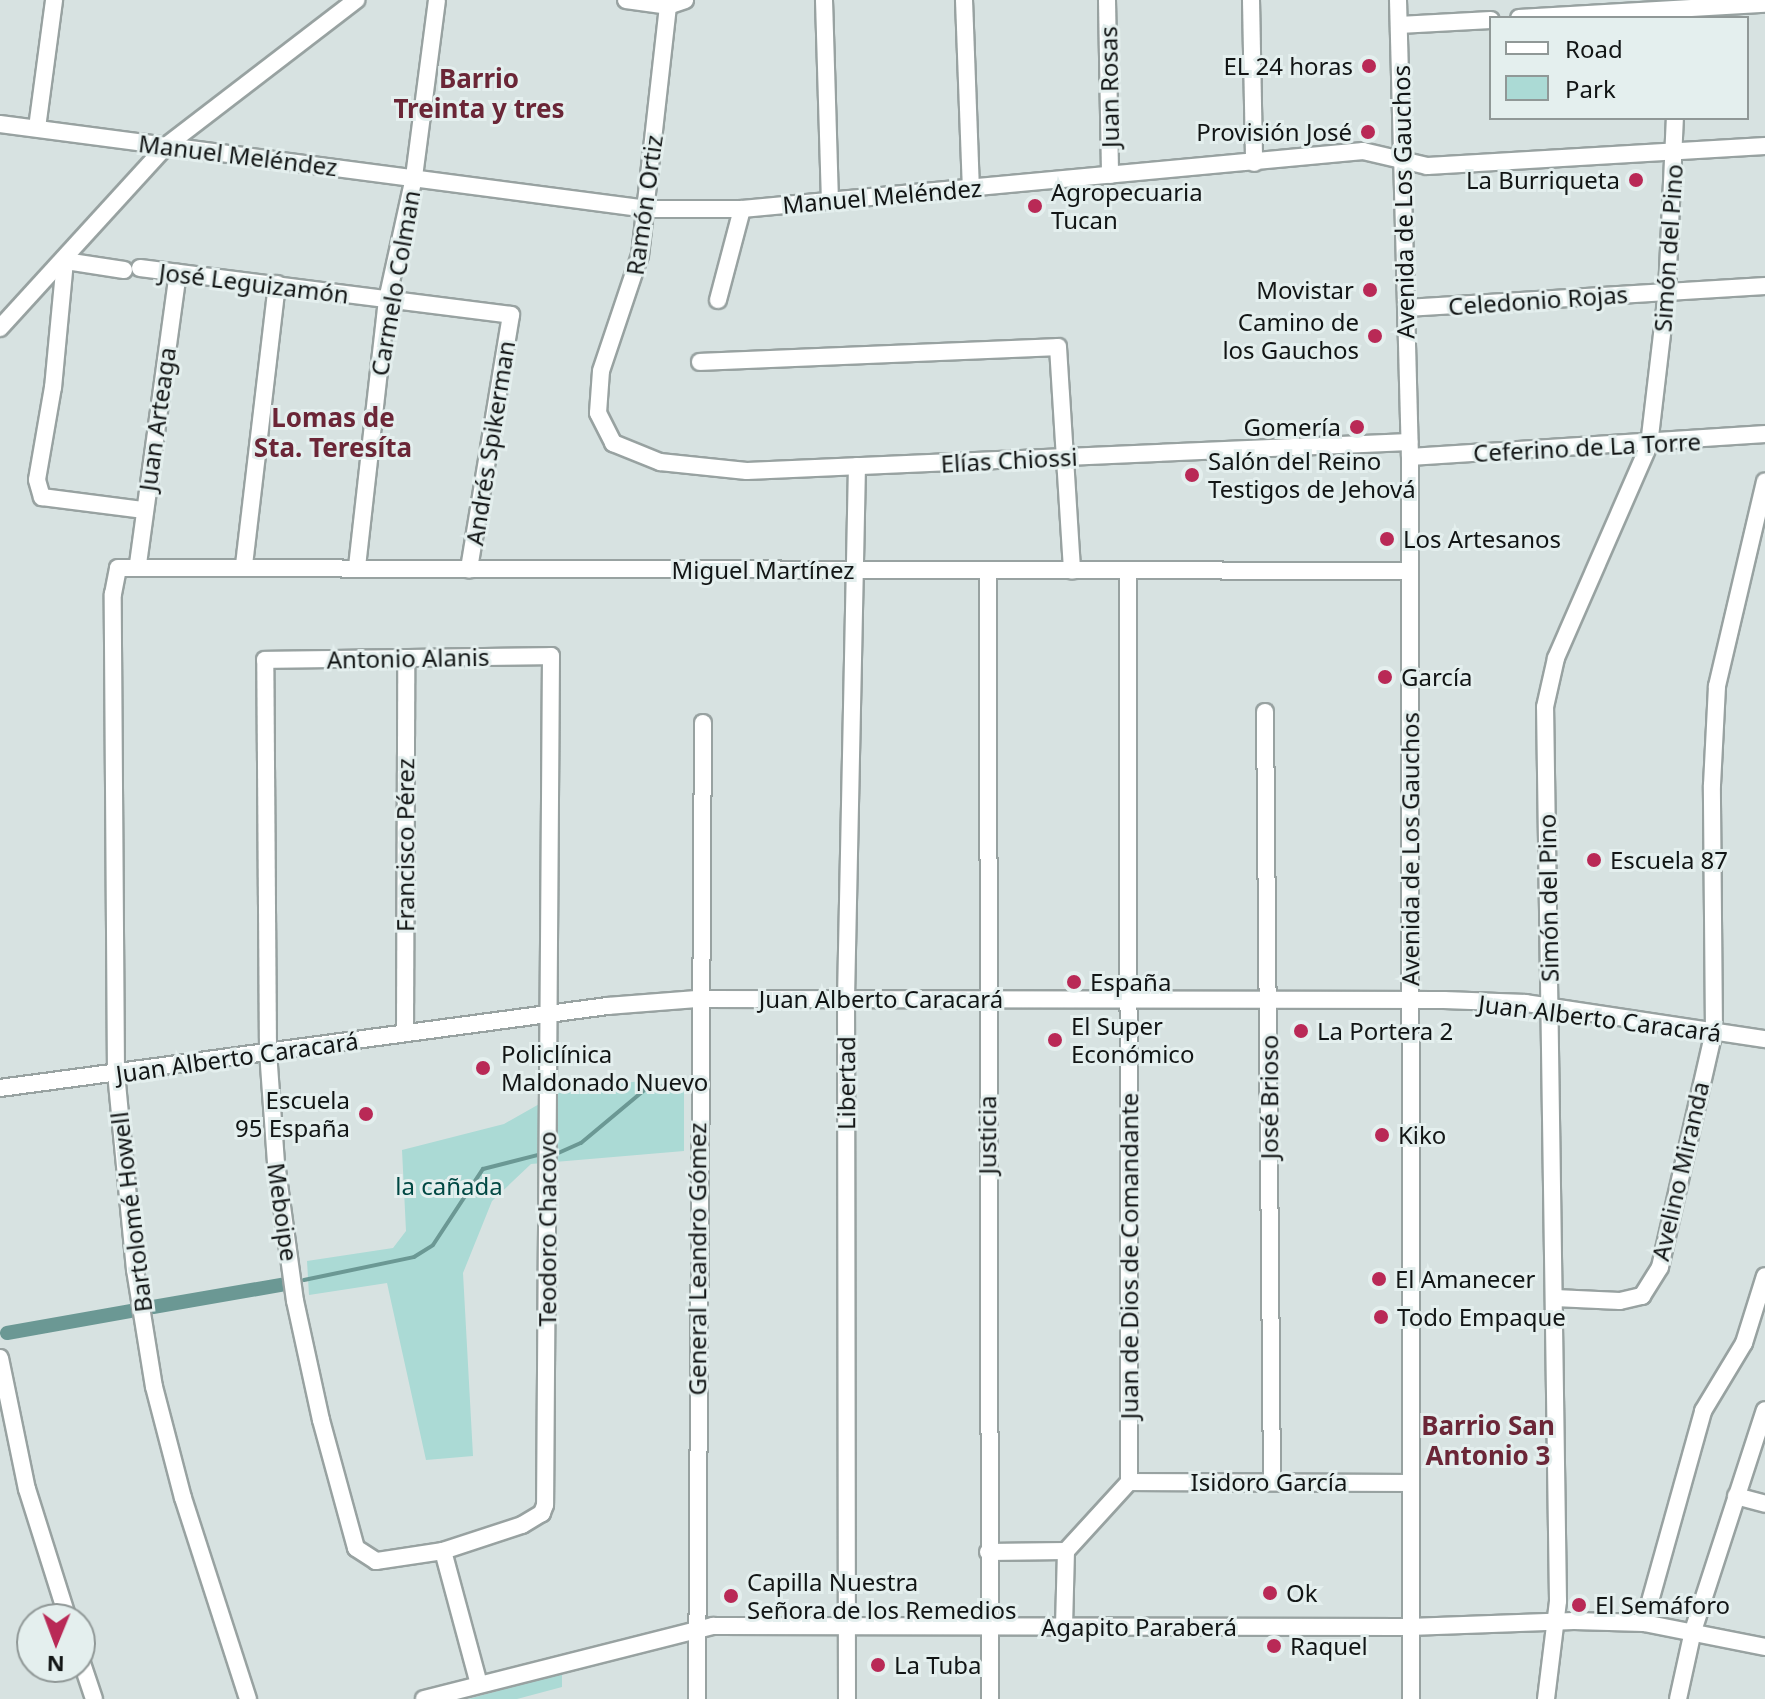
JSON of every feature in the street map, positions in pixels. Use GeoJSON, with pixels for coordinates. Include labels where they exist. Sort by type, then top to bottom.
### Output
{"type":"FeatureCollection","features":[{"type":"Feature","properties":{"kind":"street"},"geometry":{"type":"LineString","coordinates":[[37,128],[54,0]]}},
{"type":"Feature","properties":{"kind":"street"},"geometry":{"type":"LineString","coordinates":[[0,328],[65,261],[125,186],[166,146],[356,0]]}},
{"type":"Feature","properties":{"kind":"street","name":"Carmelo Colman"},"geometry":{"type":"LineString","coordinates":[[357,567],[387,300],[414,177],[437,0]]}},
{"type":"Feature","properties":{"kind":"street"},"geometry":{"type":"LineString","coordinates":[[626,0],[668,6],[685,0]]}},
{"type":"Feature","properties":{"kind":"street"},"geometry":{"type":"LineString","coordinates":[[824,0],[830,200]]}},
{"type":"Feature","properties":{"kind":"street"},"geometry":{"type":"LineString","coordinates":[[964,0],[971,188]]}},
{"type":"Feature","properties":{"kind":"street","name":"Juan Rosas"},"geometry":{"type":"LineString","coordinates":[[1107,0],[1110,175]]}},
{"type":"Feature","properties":{"kind":"street"},"geometry":{"type":"LineString","coordinates":[[1251,0],[1254,163]]}},
{"type":"Feature","properties":{"kind":"street","name":"Avenida de Los Gauchos"},"geometry":{"type":"LineString","coordinates":[[1398,0],[1410,449],[1411,1699]]}},
{"type":"Feature","properties":{"kind":"street"},"geometry":{"type":"LineString","coordinates":[[1554,16],[1765,4]]}},
{"type":"Feature","properties":{"kind":"street","name":"Ramón Ortiz"},"geometry":{"type":"LineString","coordinates":[[613,443],[598,413],[601,371],[634,285],[647,209],[668,6]]}},
{"type":"Feature","properties":{"kind":"street"},"geometry":{"type":"LineString","coordinates":[[1399,25],[1489,20]]}},
{"type":"Feature","properties":{"kind":"street","name":"Simón del Pino"},"geometry":{"type":"LineString","coordinates":[[1546,1699],[1553,1621],[1558,1601],[1545,707],[1549,684],[1649,445],[1667,292],[1675,120]]}},
{"type":"Feature","properties":{"kind":"street","name":"Manuel Meléndez"},"geometry":{"type":"LineString","coordinates":[[0,124],[647,209],[742,209],[1363,151],[1427,166],[1765,146]]}},
{"type":"Feature","properties":{"kind":"street"},"geometry":{"type":"LineString","coordinates":[[718,300],[742,209]]}},
{"type":"Feature","properties":{"kind":"street"},"geometry":{"type":"LineString","coordinates":[[65,261],[53,387],[37,480],[42,497],[144,510]]}},
{"type":"Feature","properties":{"kind":"street","name":"José Leguizamón"},"geometry":{"type":"LineString","coordinates":[[65,261],[277,284],[511,315]]}},
{"type":"Feature","properties":{"kind":"street","name":"Juan Arteaga"},"geometry":{"type":"LineString","coordinates":[[138,564],[178,273]]}},
{"type":"Feature","properties":{"kind":"street"},"geometry":{"type":"LineString","coordinates":[[244,565],[277,284]]}},
{"type":"Feature","properties":{"kind":"street","name":"Celedonio Rojas"},"geometry":{"type":"LineString","coordinates":[[1406,308],[1765,286]]}},
{"type":"Feature","properties":{"kind":"street","name":"Andrés Spikerman"},"geometry":{"type":"LineString","coordinates":[[469,570],[511,315]]}},
{"type":"Feature","properties":{"kind":"street"},"geometry":{"type":"LineString","coordinates":[[700,362],[1058,347],[1062,457],[1072,571]]}},
{"type":"Feature","properties":{"kind":"street","name":"Ceferino de La Torre"},"geometry":{"type":"LineString","coordinates":[[1410,449],[1649,445],[1765,434]]}},
{"type":"Feature","properties":{"kind":"street","name":"Elías Chiossi"},"geometry":{"type":"LineString","coordinates":[[613,443],[660,462],[705,471],[1062,457],[1410,449]]}},
{"type":"Feature","properties":{"kind":"street","name":"Libertad"},"geometry":{"type":"LineString","coordinates":[[847,1699],[846,999],[857,466]]}},
{"type":"Feature","properties":{"kind":"street","name":"Avelino Miranda"},"geometry":{"type":"LineString","coordinates":[[1555,1298],[1620,1301],[1642,1296],[1660,1267],[1714,1032],[1712,785],[1717,686],[1765,482]]}},
{"type":"Feature","properties":{"kind":"street","name":"Miguel Martínez"},"geometry":{"type":"LineString","coordinates":[[118,568],[138,564],[469,570],[1410,571]]}},
{"type":"Feature","properties":{"kind":"street","name":"Bartolomé Howell"},"geometry":{"type":"LineString","coordinates":[[118,568],[113,594],[116,1074],[135,1270],[154,1387],[183,1498],[248,1699]]}},
{"type":"Feature","properties":{"kind":"street","name":"Justicia"},"geometry":{"type":"LineString","coordinates":[[988,570],[986,998],[990,1699]]}},
{"type":"Feature","properties":{"kind":"street","name":"Juan de Dios de Comandante"},"geometry":{"type":"LineString","coordinates":[[1128,571],[1129,1482]]}},
{"type":"Feature","properties":{"kind":"street","name":"Antonio Alanis"},"geometry":{"type":"LineString","coordinates":[[265,660],[551,656]]}},
{"type":"Feature","properties":{"kind":"street","name":"Teodoro Chacovo"},"geometry":{"type":"LineString","coordinates":[[443,1551],[542,1513],[547,1495],[551,656]]}},
{"type":"Feature","properties":{"kind":"street","name":"Francisco Pérez"},"geometry":{"type":"LineString","coordinates":[[405,1033],[406,658]]}},
{"type":"Feature","properties":{"kind":"street","name":"Meboipe"},"geometry":{"type":"LineString","coordinates":[[265,660],[268,1051],[276,1163],[295,1301],[356,1548],[369,1559],[386,1561],[443,1551]]}},
{"type":"Feature","properties":{"kind":"street","name":"José Brioso"},"geometry":{"type":"LineString","coordinates":[[1265,712],[1272,1482]]}},
{"type":"Feature","properties":{"kind":"street","name":"General Leandro Gómez"},"geometry":{"type":"LineString","coordinates":[[697,1699],[697,999],[703,723]]}},
{"type":"Feature","properties":{"kind":"street","name":"Juan Alberto Caracará"},"geometry":{"type":"LineString","coordinates":[[0,1088],[547,1014],[697,999],[1410,999],[1549,1007],[1765,1039]]}},
{"type":"Feature","properties":{"kind":"street"},"geometry":{"type":"LineString","coordinates":[[1644,1623],[1703,1411],[1744,1343],[1765,1276]]}},
{"type":"Feature","properties":{"kind":"street"},"geometry":{"type":"LineString","coordinates":[[0,1358],[27,1489],[63,1603]]}},
{"type":"Feature","properties":{"kind":"street"},"geometry":{"type":"LineString","coordinates":[[1678,1699],[1693,1631],[1765,1410]]}},
{"type":"Feature","properties":{"kind":"street"},"geometry":{"type":"LineString","coordinates":[[1064,1627],[1066,1551],[1129,1482]]}},
{"type":"Feature","properties":{"kind":"street","name":"Isidoro García"},"geometry":{"type":"LineString","coordinates":[[1129,1482],[1409,1483]]}},
{"type":"Feature","properties":{"kind":"street"},"geometry":{"type":"LineString","coordinates":[[1736,1496],[1765,1504]]}},
{"type":"Feature","properties":{"kind":"street"},"geometry":{"type":"LineString","coordinates":[[443,1551],[479,1684]]}},
{"type":"Feature","properties":{"kind":"street"},"geometry":{"type":"LineString","coordinates":[[988,1552],[1066,1551]]}},
{"type":"Feature","properties":{"kind":"street","name":"Agapito Paraberá"},"geometry":{"type":"LineString","coordinates":[[424,1699],[697,1628],[1409,1627],[1553,1621],[1644,1623],[1765,1647]]}},
{"type":"Feature","properties":{"kind":"green space","name":"la cañada"},"geometry":{"type":"Polygon","coordinates":[[[684,1076],[684,1151],[531,1164],[492,1201],[463,1273],[473,1456],[426,1460],[387,1283],[309,1295],[307,1261],[393,1248],[406,1231],[402,1150],[504,1124],[564,1090],[684,1076]]]}},
{"type":"Feature","properties":{"kind":"green space"},"geometry":{"type":"Polygon","coordinates":[[[562,1673],[562,1687],[517,1699],[468,1699],[562,1673]]]}},
{"type":"Feature","properties":{"kind":"waterway"},"geometry":{"type":"LineString","coordinates":[[556,1154],[581,1143],[648,1087],[674,1085]]}},
{"type":"Feature","properties":{"kind":"waterway"},"geometry":{"type":"LineString","coordinates":[[304,1280],[414,1257],[433,1245],[483,1169],[538,1155]]}},
{"type":"Feature","properties":{"kind":"waterway"},"geometry":{"type":"LineString","coordinates":[[153,1307],[281,1285]]}},
{"type":"Feature","properties":{"kind":"waterway"},"geometry":{"type":"LineString","coordinates":[[7,1333],[130,1311]]}},
{"type":"Feature","properties":{"kind":"place","name":"EL 24 horas"},"geometry":{"type":"Point","coordinates":[1369,66]}},
{"type":"Feature","properties":{"kind":"place","name":"Provisión José"},"geometry":{"type":"Point","coordinates":[1368,132]}},
{"type":"Feature","properties":{"kind":"place","name":"La Burriqueta"},"geometry":{"type":"Point","coordinates":[1636,180]}},
{"type":"Feature","properties":{"kind":"place","name":"Agropecuaria Tucan"},"geometry":{"type":"Point","coordinates":[1035,206]}},
{"type":"Feature","properties":{"kind":"place","name":"Movistar"},"geometry":{"type":"Point","coordinates":[1370,290]}},
{"type":"Feature","properties":{"kind":"place","name":"Camino de los Gauchos"},"geometry":{"type":"Point","coordinates":[1375,336]}},
{"type":"Feature","properties":{"kind":"place","name":"Gomería"},"geometry":{"type":"Point","coordinates":[1357,427]}},
{"type":"Feature","properties":{"kind":"place","name":"Salón del Reino Testigos de Jehová"},"geometry":{"type":"Point","coordinates":[1192,475]}},
{"type":"Feature","properties":{"kind":"place","name":"Los Artesanos"},"geometry":{"type":"Point","coordinates":[1387,539]}},
{"type":"Feature","properties":{"kind":"place","name":"García"},"geometry":{"type":"Point","coordinates":[1385,677]}},
{"type":"Feature","properties":{"kind":"place","name":"Escuela 87"},"geometry":{"type":"Point","coordinates":[1594,860]}},
{"type":"Feature","properties":{"kind":"place","name":"España"},"geometry":{"type":"Point","coordinates":[1074,982]}},
{"type":"Feature","properties":{"kind":"place","name":"La Portera 2"},"geometry":{"type":"Point","coordinates":[1301,1031]}},
{"type":"Feature","properties":{"kind":"place","name":"El Super Económico"},"geometry":{"type":"Point","coordinates":[1055,1040]}},
{"type":"Feature","properties":{"kind":"place","name":"Policlínica Maldonado Nuevo"},"geometry":{"type":"Point","coordinates":[483,1068]}},
{"type":"Feature","properties":{"kind":"place","name":"Escuela 95 España"},"geometry":{"type":"Point","coordinates":[366,1114]}},
{"type":"Feature","properties":{"kind":"place","name":"Kiko"},"geometry":{"type":"Point","coordinates":[1382,1135]}},
{"type":"Feature","properties":{"kind":"place","name":"El Amanecer"},"geometry":{"type":"Point","coordinates":[1379,1279]}},
{"type":"Feature","properties":{"kind":"place","name":"Todo Empaque"},"geometry":{"type":"Point","coordinates":[1381,1317]}},
{"type":"Feature","properties":{"kind":"place","name":"Ok"},"geometry":{"type":"Point","coordinates":[1270,1593]}},
{"type":"Feature","properties":{"kind":"place","name":"Capilla Nuestra Señora de los Remedios"},"geometry":{"type":"Point","coordinates":[731,1596]}},
{"type":"Feature","properties":{"kind":"place","name":"El Semáforo"},"geometry":{"type":"Point","coordinates":[1579,1605]}},
{"type":"Feature","properties":{"kind":"place","name":"Raquel"},"geometry":{"type":"Point","coordinates":[1274,1646]}},
{"type":"Feature","properties":{"kind":"place","name":"La Tuba"},"geometry":{"type":"Point","coordinates":[878,1665]}},
{"type":"Feature","properties":{"kind":"district","name":"Barrio Treinta y tres"},"geometry":{"type":"Point","coordinates":[479,94]}},
{"type":"Feature","properties":{"kind":"district","name":"Lomas de Sta. Teresíta"},"geometry":{"type":"Point","coordinates":[333,433]}},
{"type":"Feature","properties":{"kind":"district","name":"Barrio San Antonio 3"},"geometry":{"type":"Point","coordinates":[1488,1441]}}]}
